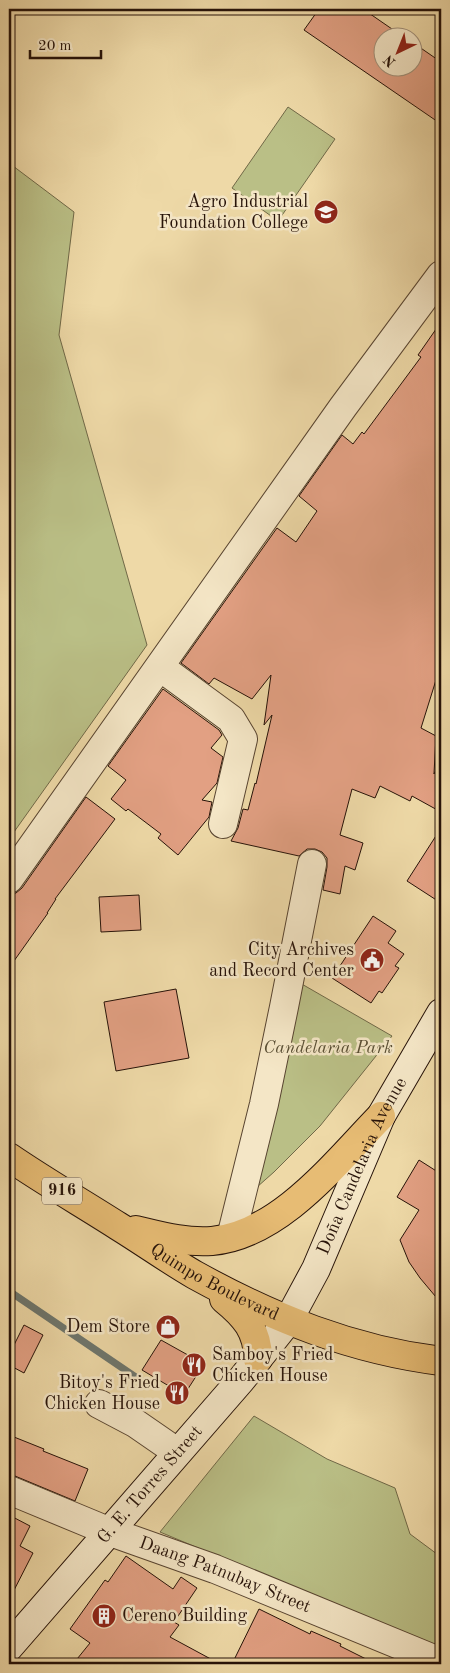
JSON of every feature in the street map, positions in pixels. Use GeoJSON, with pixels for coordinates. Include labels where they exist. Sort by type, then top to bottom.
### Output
{"type":"FeatureCollection","features":[{"type":"Feature","properties":{"kind":"main road"},"geometry":{"type":"LineString","coordinates":[[116,1224],[177,1239],[212,1240],[242,1234],[265,1223],[288,1208],[311,1188],[381,1116]]}},
{"type":"Feature","properties":{"kind":"main road","name":"Quimpo Boulevard"},"geometry":{"type":"LineString","coordinates":[[9,1157],[194,1274],[257,1307],[288,1321],[365,1346],[401,1355],[441,1361]]}},
{"type":"Feature","properties":{"kind":"main road"},"geometry":{"type":"LineString","coordinates":[[194,1274],[229,1302],[246,1320],[255,1335],[258,1359]]}},
{"type":"Feature","properties":{"kind":"street"},"geometry":{"type":"LineString","coordinates":[[9,879],[343,407],[441,275]]}},
{"type":"Feature","properties":{"kind":"street"},"geometry":{"type":"LineString","coordinates":[[160,667],[231,719],[243,739],[223,824]]}},
{"type":"Feature","properties":{"kind":"street"},"geometry":{"type":"LineString","coordinates":[[230,1237],[268,1084],[312,864]]}},
{"type":"Feature","properties":{"kind":"street","name":"Doña Candelaria Avenue"},"geometry":{"type":"LineString","coordinates":[[288,1321],[308,1285],[381,1116],[441,1013]]}},
{"type":"Feature","properties":{"kind":"street","name":"G. E. Torres Street"},"geometry":{"type":"LineString","coordinates":[[9,1647],[258,1359],[288,1321]]}},
{"type":"Feature","properties":{"kind":"street"},"geometry":{"type":"LineString","coordinates":[[99,1404],[135,1423],[177,1452]]}},
{"type":"Feature","properties":{"kind":"street","name":"Daang Patnubay Street"},"geometry":{"type":"LineString","coordinates":[[9,1490],[108,1531],[223,1572],[441,1662]]}},
{"type":"Feature","properties":{"kind":"green space"},"geometry":{"type":"Polygon","coordinates":[[[288,107],[335,139],[278,221],[232,188],[288,107]]]}},
{"type":"Feature","properties":{"kind":"green space"},"geometry":{"type":"Polygon","coordinates":[[[9,163],[74,212],[59,335],[147,645],[9,839],[9,163]]]}},
{"type":"Feature","properties":{"kind":"green space","name":"Candelaria Park"},"geometry":{"type":"Polygon","coordinates":[[[300,983],[392,1036],[320,1126],[248,1195],[300,983]]]}},
{"type":"Feature","properties":{"kind":"green space"},"geometry":{"type":"Polygon","coordinates":[[[254,1416],[327,1459],[395,1488],[410,1534],[441,1557],[441,1650],[160,1532],[254,1416]]]}},
{"type":"Feature","properties":{"kind":"building"},"geometry":{"type":"Polygon","coordinates":[[[319,9],[363,9],[391,28],[372,28],[372,77],[304,30],[319,9]]]}},
{"type":"Feature","properties":{"kind":"building"},"geometry":{"type":"Polygon","coordinates":[[[422,49],[441,62],[441,124],[374,78],[422,78],[422,49]]]}},
{"type":"Feature","properties":{"kind":"building"},"geometry":{"type":"Polygon","coordinates":[[[441,322],[441,650],[439,681],[436,680],[421,728],[436,736],[434,774],[441,760],[441,812],[412,796],[410,801],[380,786],[375,798],[352,789],[340,835],[363,843],[355,870],[345,866],[340,894],[323,890],[327,858],[322,852],[315,849],[307,849],[299,856],[231,841],[238,828],[243,809],[248,810],[256,784],[272,715],[264,725],[271,675],[252,699],[214,678],[209,684],[181,663],[277,528],[296,542],[317,511],[299,496],[342,435],[353,444],[362,432],[364,434],[421,357],[418,355],[441,322]]]}},
{"type":"Feature","properties":{"kind":"building"},"geometry":{"type":"Polygon","coordinates":[[[163,689],[219,730],[222,735],[211,748],[223,757],[217,783],[202,800],[212,802],[209,817],[178,855],[158,838],[161,834],[128,809],[126,811],[111,799],[126,780],[108,766],[163,689]]]}},
{"type":"Feature","properties":{"kind":"building"},"geometry":{"type":"Polygon","coordinates":[[[86,797],[115,819],[55,899],[48,913],[9,968],[9,894],[16,893],[22,888],[86,797]]]}},
{"type":"Feature","properties":{"kind":"building"},"geometry":{"type":"Polygon","coordinates":[[[441,828],[441,903],[407,881],[441,828]]]}},
{"type":"Feature","properties":{"kind":"building"},"geometry":{"type":"Polygon","coordinates":[[[139,895],[141,930],[101,932],[99,897],[139,895]]]}},
{"type":"Feature","properties":{"kind":"building","name":"City Archives and Record Center"},"geometry":{"type":"Polygon","coordinates":[[[373,916],[396,931],[388,943],[404,954],[395,966],[399,968],[382,993],[379,991],[371,1003],[332,978],[373,916]]]}},
{"type":"Feature","properties":{"kind":"building"},"geometry":{"type":"Polygon","coordinates":[[[176,989],[189,1058],[116,1071],[104,1002],[176,989]]]}},
{"type":"Feature","properties":{"kind":"building"},"geometry":{"type":"Polygon","coordinates":[[[419,1160],[441,1174],[441,1303],[409,1262],[400,1240],[419,1210],[397,1197],[419,1160]]]}},
{"type":"Feature","properties":{"kind":"building"},"geometry":{"type":"Polygon","coordinates":[[[24,1325],[43,1335],[24,1373],[9,1365],[9,1355],[24,1325]]]}},
{"type":"Feature","properties":{"kind":"building"},"geometry":{"type":"Polygon","coordinates":[[[161,1340],[204,1364],[184,1395],[142,1370],[161,1340]]]}},
{"type":"Feature","properties":{"kind":"building"},"geometry":{"type":"Polygon","coordinates":[[[9,1435],[88,1469],[75,1501],[9,1475],[9,1435]]]}},
{"type":"Feature","properties":{"kind":"building"},"geometry":{"type":"Polygon","coordinates":[[[9,1515],[30,1526],[20,1546],[33,1553],[9,1600],[9,1515]]]}},
{"type":"Feature","properties":{"kind":"building"},"geometry":{"type":"Polygon","coordinates":[[[126,1556],[173,1589],[181,1577],[197,1588],[174,1622],[179,1625],[170,1637],[220,1664],[73,1664],[90,1643],[70,1629],[105,1580],[108,1582],[126,1556]]]}},
{"type":"Feature","properties":{"kind":"building"},"geometry":{"type":"Polygon","coordinates":[[[259,1609],[310,1634],[311,1631],[341,1644],[340,1646],[376,1664],[232,1664],[259,1609]]]}},
{"type":"Feature","properties":{"kind":"waterway"},"geometry":{"type":"LineString","coordinates":[[9,1291],[140,1380]]}},
{"type":"Feature","properties":{"kind":"place","name":"Agro Industrial Foundation College"},"geometry":{"type":"Point","coordinates":[326,212]}},
{"type":"Feature","properties":{"kind":"place","name":"City Archives and Record Center"},"geometry":{"type":"Point","coordinates":[372,960]}},
{"type":"Feature","properties":{"kind":"place","name":"Dem Store"},"geometry":{"type":"Point","coordinates":[168,1327]}},
{"type":"Feature","properties":{"kind":"place","name":"Samboy's Fried Chicken House"},"geometry":{"type":"Point","coordinates":[194,1365]}},
{"type":"Feature","properties":{"kind":"place","name":"Bitoy's Fried Chicken House"},"geometry":{"type":"Point","coordinates":[177,1393]}},
{"type":"Feature","properties":{"kind":"place","name":"Cereno Building"},"geometry":{"type":"Point","coordinates":[104,1616]}}]}
